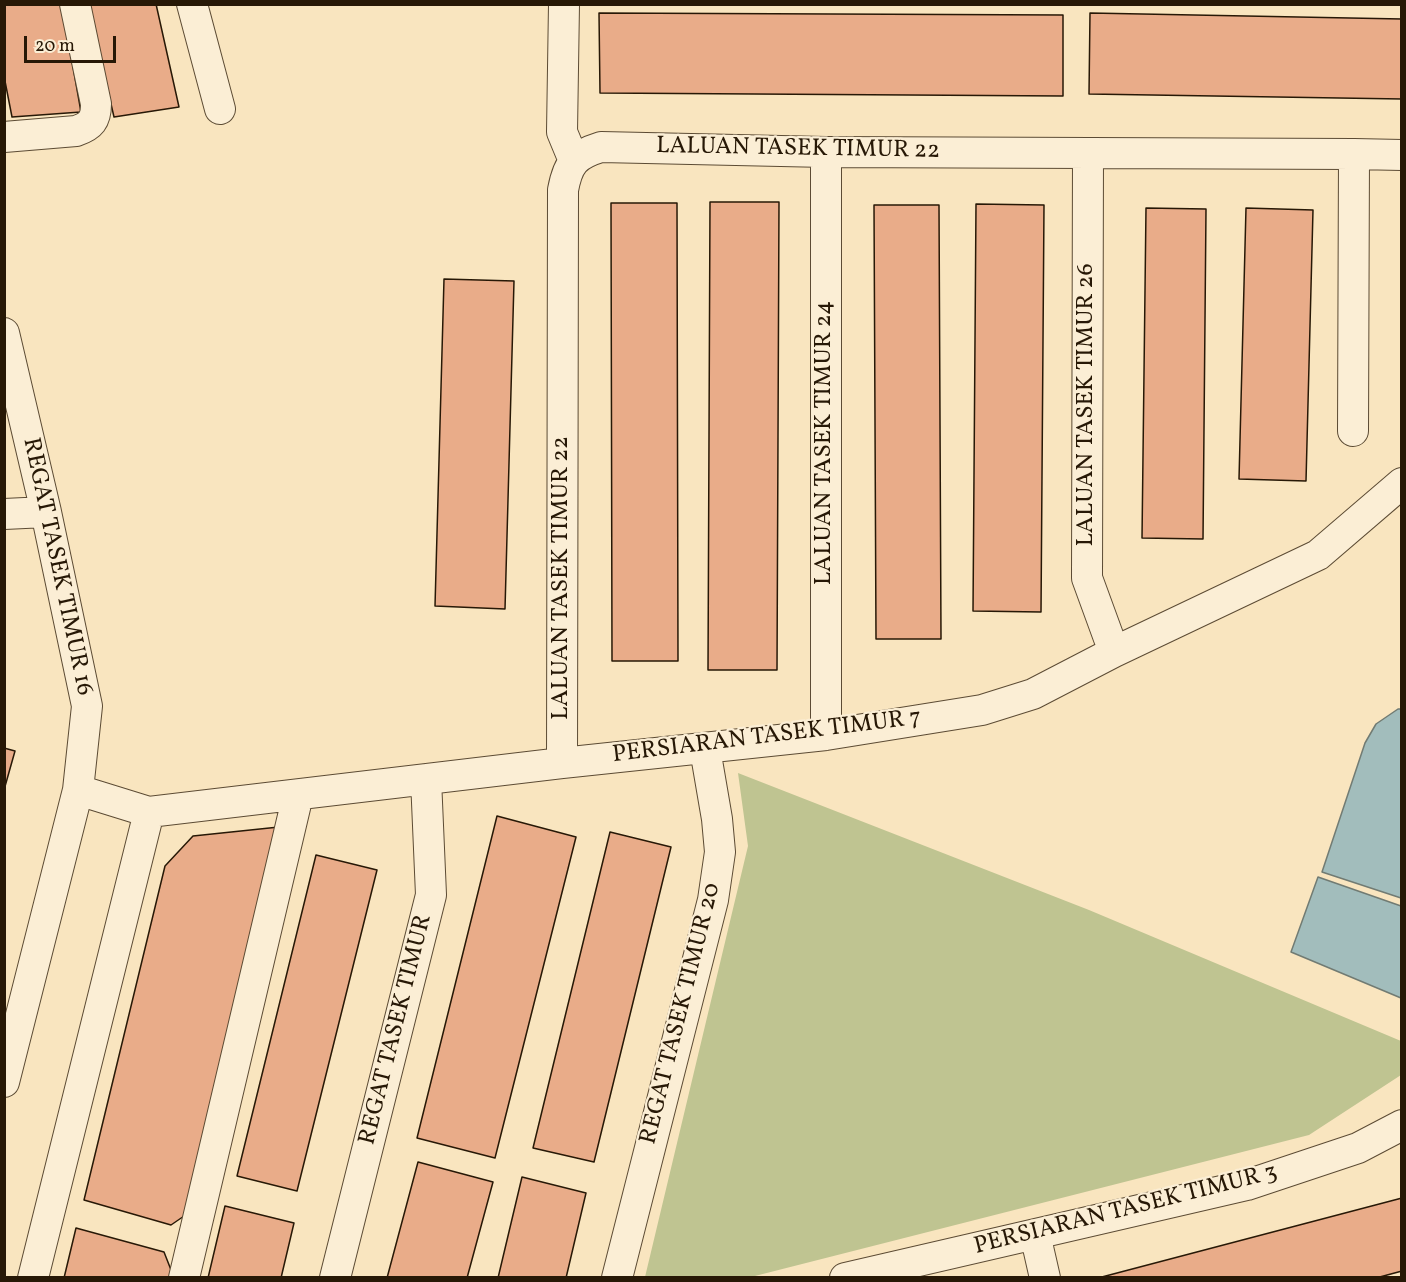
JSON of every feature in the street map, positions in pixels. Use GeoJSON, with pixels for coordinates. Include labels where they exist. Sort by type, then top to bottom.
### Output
{"type":"FeatureCollection","features":[{"type":"Feature","properties":{"kind":"street"},"geometry":{"type":"LineString","coordinates":[[4,137],[76,131],[92,122],[96,114],[96,104],[75,4]]}},
{"type":"Feature","properties":{"kind":"street"},"geometry":{"type":"LineString","coordinates":[[192,4],[220,109]]}},
{"type":"Feature","properties":{"kind":"street"},"geometry":{"type":"LineString","coordinates":[[564,4],[562,132],[574,161]]}},
{"type":"Feature","properties":{"kind":"street","name":"LALUAN TASEK TIMUR 22"},"geometry":{"type":"LineString","coordinates":[[562,763],[563,190],[566,174],[574,161],[586,152],[601,147],[826,152],[1401,156]]}},
{"type":"Feature","properties":{"kind":"street","name":"LALUAN TASEK TIMUR 24"},"geometry":{"type":"LineString","coordinates":[[826,152],[826,735]]}},
{"type":"Feature","properties":{"kind":"street","name":"LALUAN TASEK TIMUR 26"},"geometry":{"type":"LineString","coordinates":[[1088,153],[1087,578],[1114,652]]}},
{"type":"Feature","properties":{"kind":"street"},"geometry":{"type":"LineString","coordinates":[[1353,431],[1354,154]]}},
{"type":"Feature","properties":{"kind":"street","name":"REGAT TASEK TIMUR 16"},"geometry":{"type":"LineString","coordinates":[[4,333],[46,512],[87,706],[78,790],[9,1047],[4,1082]]}},
{"type":"Feature","properties":{"kind":"street","name":"PERSIARAN TASEK TIMUR 7"},"geometry":{"type":"LineString","coordinates":[[78,790],[148,812],[562,763],[826,735],[982,710],[1033,694],[1114,652],[1318,555],[1401,483]]}},
{"type":"Feature","properties":{"kind":"street"},"geometry":{"type":"LineString","coordinates":[[4,514],[46,512]]}},
{"type":"Feature","properties":{"kind":"street","name":"REGAT TASEK TIMUR 20"},"geometry":{"type":"LineString","coordinates":[[617,1278],[713,900],[720,852],[705,748]]}},
{"type":"Feature","properties":{"kind":"street","name":"REGAT TASEK TIMUR"},"geometry":{"type":"LineString","coordinates":[[335,1278],[431,895],[426,779]]}},
{"type":"Feature","properties":{"kind":"street"},"geometry":{"type":"LineString","coordinates":[[184,1278],[298,795]]}},
{"type":"Feature","properties":{"kind":"street"},"geometry":{"type":"LineString","coordinates":[[33,1278],[148,812]]}},
{"type":"Feature","properties":{"kind":"street","name":"PERSIARAN TASEK TIMUR 3"},"geometry":{"type":"LineString","coordinates":[[845,1278],[1247,1185],[1358,1148],[1401,1125]]}},
{"type":"Feature","properties":{"kind":"street"},"geometry":{"type":"LineString","coordinates":[[1035,1234],[1045,1278]]}},
{"type":"Feature","properties":{"kind":"green space"},"geometry":{"type":"Polygon","coordinates":[[[738,773],[1089,910],[1401,1041],[1401,1075],[1309,1135],[751,1277],[645,1277],[748,846],[738,773]]]}},
{"type":"Feature","properties":{"kind":"water"},"geometry":{"type":"Polygon","coordinates":[[[1398,709],[1402,709],[1401,898],[1322,872],[1365,743],[1376,724],[1398,709]]]}},
{"type":"Feature","properties":{"kind":"water"},"geometry":{"type":"Polygon","coordinates":[[[1318,877],[1401,906],[1401,998],[1291,952],[1318,877]]]}},
{"type":"Feature","properties":{"kind":"building"},"geometry":{"type":"Polygon","coordinates":[[[4,4],[62,4],[81,112],[12,117],[4,76],[4,4]]]}},
{"type":"Feature","properties":{"kind":"building"},"geometry":{"type":"Polygon","coordinates":[[[88,4],[156,4],[179,107],[114,117],[88,4]]]}},
{"type":"Feature","properties":{"kind":"building"},"geometry":{"type":"Polygon","coordinates":[[[599,13],[1063,15],[1063,96],[600,93],[599,13]]]}},
{"type":"Feature","properties":{"kind":"building"},"geometry":{"type":"Polygon","coordinates":[[[1090,13],[1402,19],[1402,99],[1089,94],[1090,13]]]}},
{"type":"Feature","properties":{"kind":"building"},"geometry":{"type":"Polygon","coordinates":[[[710,202],[779,202],[777,670],[708,670],[710,202]]]}},
{"type":"Feature","properties":{"kind":"building"},"geometry":{"type":"Polygon","coordinates":[[[611,203],[677,203],[678,661],[612,661],[611,203]]]}},
{"type":"Feature","properties":{"kind":"building"},"geometry":{"type":"Polygon","coordinates":[[[976,204],[1044,205],[1041,612],[973,611],[976,204]]]}},
{"type":"Feature","properties":{"kind":"building"},"geometry":{"type":"Polygon","coordinates":[[[874,205],[939,205],[941,639],[876,639],[874,205]]]}},
{"type":"Feature","properties":{"kind":"building"},"geometry":{"type":"Polygon","coordinates":[[[1146,208],[1206,209],[1203,539],[1142,538],[1146,208]]]}},
{"type":"Feature","properties":{"kind":"building"},"geometry":{"type":"Polygon","coordinates":[[[1246,208],[1313,210],[1306,481],[1239,479],[1246,208]]]}},
{"type":"Feature","properties":{"kind":"building"},"geometry":{"type":"Polygon","coordinates":[[[444,279],[514,281],[505,609],[435,606],[444,279]]]}},
{"type":"Feature","properties":{"kind":"building"},"geometry":{"type":"Polygon","coordinates":[[[4,748],[15,751],[4,790],[4,748]]]}},
{"type":"Feature","properties":{"kind":"building"},"geometry":{"type":"Polygon","coordinates":[[[497,816],[576,837],[495,1158],[417,1138],[497,816]]]}},
{"type":"Feature","properties":{"kind":"building"},"geometry":{"type":"Polygon","coordinates":[[[279,827],[187,1214],[171,1225],[84,1200],[165,866],[193,836],[279,827]]]}},
{"type":"Feature","properties":{"kind":"building"},"geometry":{"type":"Polygon","coordinates":[[[610,832],[671,847],[594,1162],[533,1148],[610,832]]]}},
{"type":"Feature","properties":{"kind":"building"},"geometry":{"type":"Polygon","coordinates":[[[316,855],[377,870],[297,1191],[237,1176],[316,855]]]}},
{"type":"Feature","properties":{"kind":"building"},"geometry":{"type":"Polygon","coordinates":[[[418,1162],[493,1182],[467,1278],[387,1278],[418,1162]]]}},
{"type":"Feature","properties":{"kind":"building"},"geometry":{"type":"Polygon","coordinates":[[[522,1177],[586,1193],[566,1278],[498,1278],[522,1177]]]}},
{"type":"Feature","properties":{"kind":"building"},"geometry":{"type":"Polygon","coordinates":[[[1402,1198],[1402,1271],[1376,1278],[1098,1278],[1402,1198]]]}},
{"type":"Feature","properties":{"kind":"building"},"geometry":{"type":"Polygon","coordinates":[[[225,1206],[294,1223],[281,1278],[208,1278],[225,1206]]]}},
{"type":"Feature","properties":{"kind":"building"},"geometry":{"type":"Polygon","coordinates":[[[76,1228],[164,1252],[173,1278],[64,1278],[76,1228]]]}}]}
